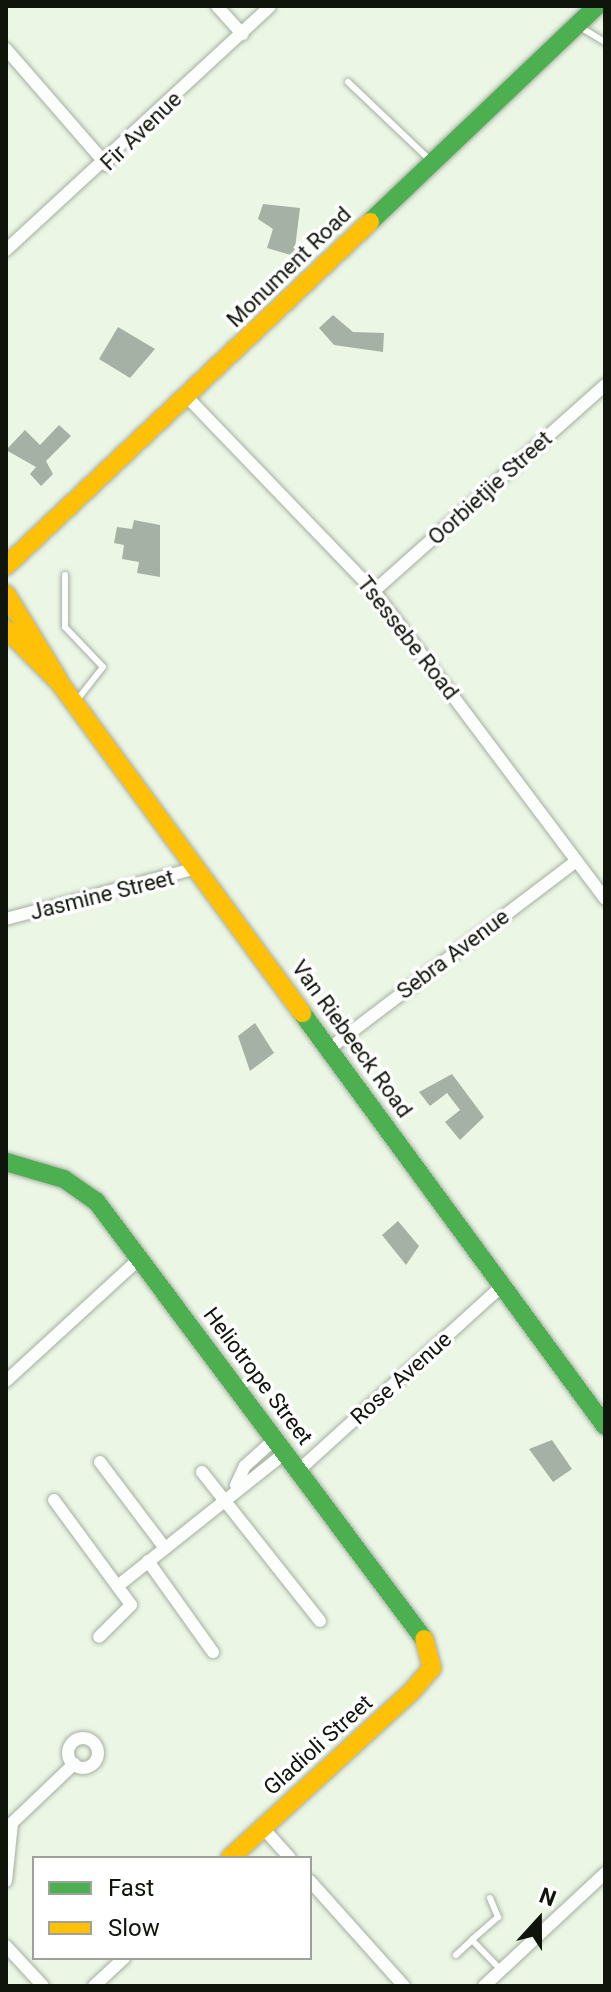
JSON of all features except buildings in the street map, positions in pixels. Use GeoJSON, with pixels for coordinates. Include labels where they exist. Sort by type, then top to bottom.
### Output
{"type":"FeatureCollection","features":[{"type":"Feature","properties":{"kind":"street"},"geometry":{"type":"LineString","coordinates":[[217,6],[242,34]]}},
{"type":"Feature","properties":{"kind":"street","name":"Fir Avenue"},"geometry":{"type":"LineString","coordinates":[[6,250],[107,165],[270,6]]}},
{"type":"Feature","properties":{"kind":"street","name":"Monument Road"},"geometry":{"type":"LineString","coordinates":[[8,570],[597,6]]}},
{"type":"Feature","properties":{"kind":"street"},"geometry":{"type":"LineString","coordinates":[[6,49],[107,165]]}},
{"type":"Feature","properties":{"kind":"street","name":"Oorbietjie Street"},"geometry":{"type":"LineString","coordinates":[[374,591],[604,388]]}},
{"type":"Feature","properties":{"kind":"street","name":"Tsessebe Road"},"geometry":{"type":"LineString","coordinates":[[187,397],[374,591],[605,899]]}},
{"type":"Feature","properties":{"kind":"street","name":"Van Riebeeck Road"},"geometry":{"type":"LineString","coordinates":[[6,594],[59,682],[605,1426]]}},
{"type":"Feature","properties":{"kind":"street","name":"Van Riebeeck Road"},"geometry":{"type":"LineString","coordinates":[[6,629],[59,682]]}},
{"type":"Feature","properties":{"kind":"street","name":"Sebra Avenue"},"geometry":{"type":"LineString","coordinates":[[330,1048],[576,861]]}},
{"type":"Feature","properties":{"kind":"street","name":"Jasmine Street"},"geometry":{"type":"LineString","coordinates":[[6,919],[197,868]]}},
{"type":"Feature","properties":{"kind":"street","name":"Heliotrope Street"},"geometry":{"type":"LineString","coordinates":[[6,1162],[89,1193],[428,1643],[433,1663]]}},
{"type":"Feature","properties":{"kind":"street"},"geometry":{"type":"LineString","coordinates":[[6,1381],[140,1258]]}},
{"type":"Feature","properties":{"kind":"street","name":"Rose Avenue"},"geometry":{"type":"LineString","coordinates":[[299,1470],[502,1286]]}},
{"type":"Feature","properties":{"kind":"street"},"geometry":{"type":"LineString","coordinates":[[119,1585],[280,1446]]}},
{"type":"Feature","properties":{"kind":"street"},"geometry":{"type":"LineString","coordinates":[[100,1462],[164,1547]]}},
{"type":"Feature","properties":{"kind":"street"},"geometry":{"type":"LineString","coordinates":[[202,1472],[320,1621]]}},
{"type":"Feature","properties":{"kind":"street"},"geometry":{"type":"LineString","coordinates":[[54,1500],[119,1585],[131,1610],[99,1637]]}},
{"type":"Feature","properties":{"kind":"street"},"geometry":{"type":"LineString","coordinates":[[148,1561],[213,1652]]}},
{"type":"Feature","properties":{"kind":"street","name":"Gladioli Street"},"geometry":{"type":"LineString","coordinates":[[232,1856],[412,1691],[433,1663]]}},
{"type":"Feature","properties":{"kind":"street"},"geometry":{"type":"LineString","coordinates":[[6,1881],[12,1823],[74,1764]]}},
{"type":"Feature","properties":{"kind":"street"},"geometry":{"type":"LineString","coordinates":[[263,1828],[288,1856]]}},
{"type":"Feature","properties":{"kind":"street"},"geometry":{"type":"LineString","coordinates":[[484,1986],[605,1873]]}},
{"type":"Feature","properties":{"kind":"street"},"geometry":{"type":"LineString","coordinates":[[312,1883],[404,1986]]}},
{"type":"Feature","properties":{"kind":"street"},"geometry":{"type":"LineString","coordinates":[[6,1946],[43,1986]]}},
{"type":"Feature","properties":{"kind":"street"},"geometry":{"type":"LineString","coordinates":[[94,1986],[122,1960]]}},
{"type":"Feature","properties":{"kind":"lane"},"geometry":{"type":"LineString","coordinates":[[577,25],[605,42]]}},
{"type":"Feature","properties":{"kind":"lane"},"geometry":{"type":"LineString","coordinates":[[348,82],[433,162]]}},
{"type":"Feature","properties":{"kind":"lane"},"geometry":{"type":"LineString","coordinates":[[65,575],[65,627],[103,667],[74,702]]}},
{"type":"Feature","properties":{"kind":"lane"},"geometry":{"type":"LineString","coordinates":[[456,1955],[498,1917],[490,1898]]}},
{"type":"Feature","properties":{"kind":"lane"},"geometry":{"type":"LineString","coordinates":[[472,1940],[501,1970]]}},
{"type":"Feature","properties":{"kind":"traffic: fast"},"geometry":{"type":"LineString","coordinates":[[370,222],[597,6]]}},
{"type":"Feature","properties":{"kind":"traffic: fast"},"geometry":{"type":"LineString","coordinates":[[302,1013],[605,1426]]}},
{"type":"Feature","properties":{"kind":"traffic: fast"},"geometry":{"type":"LineString","coordinates":[[6,1162],[64,1179],[96,1201],[424,1639]]}},
{"type":"Feature","properties":{"kind":"traffic: slow"},"geometry":{"type":"LineString","coordinates":[[6,566],[370,222]]}},
{"type":"Feature","properties":{"kind":"traffic: slow"},"geometry":{"type":"LineString","coordinates":[[6,594],[58,679]]}},
{"type":"Feature","properties":{"kind":"traffic: slow"},"geometry":{"type":"LineString","coordinates":[[6,629],[59,682],[302,1013]]}},
{"type":"Feature","properties":{"kind":"traffic: slow"},"geometry":{"type":"LineString","coordinates":[[232,1856],[412,1691],[432,1668],[424,1639]]}}]}
